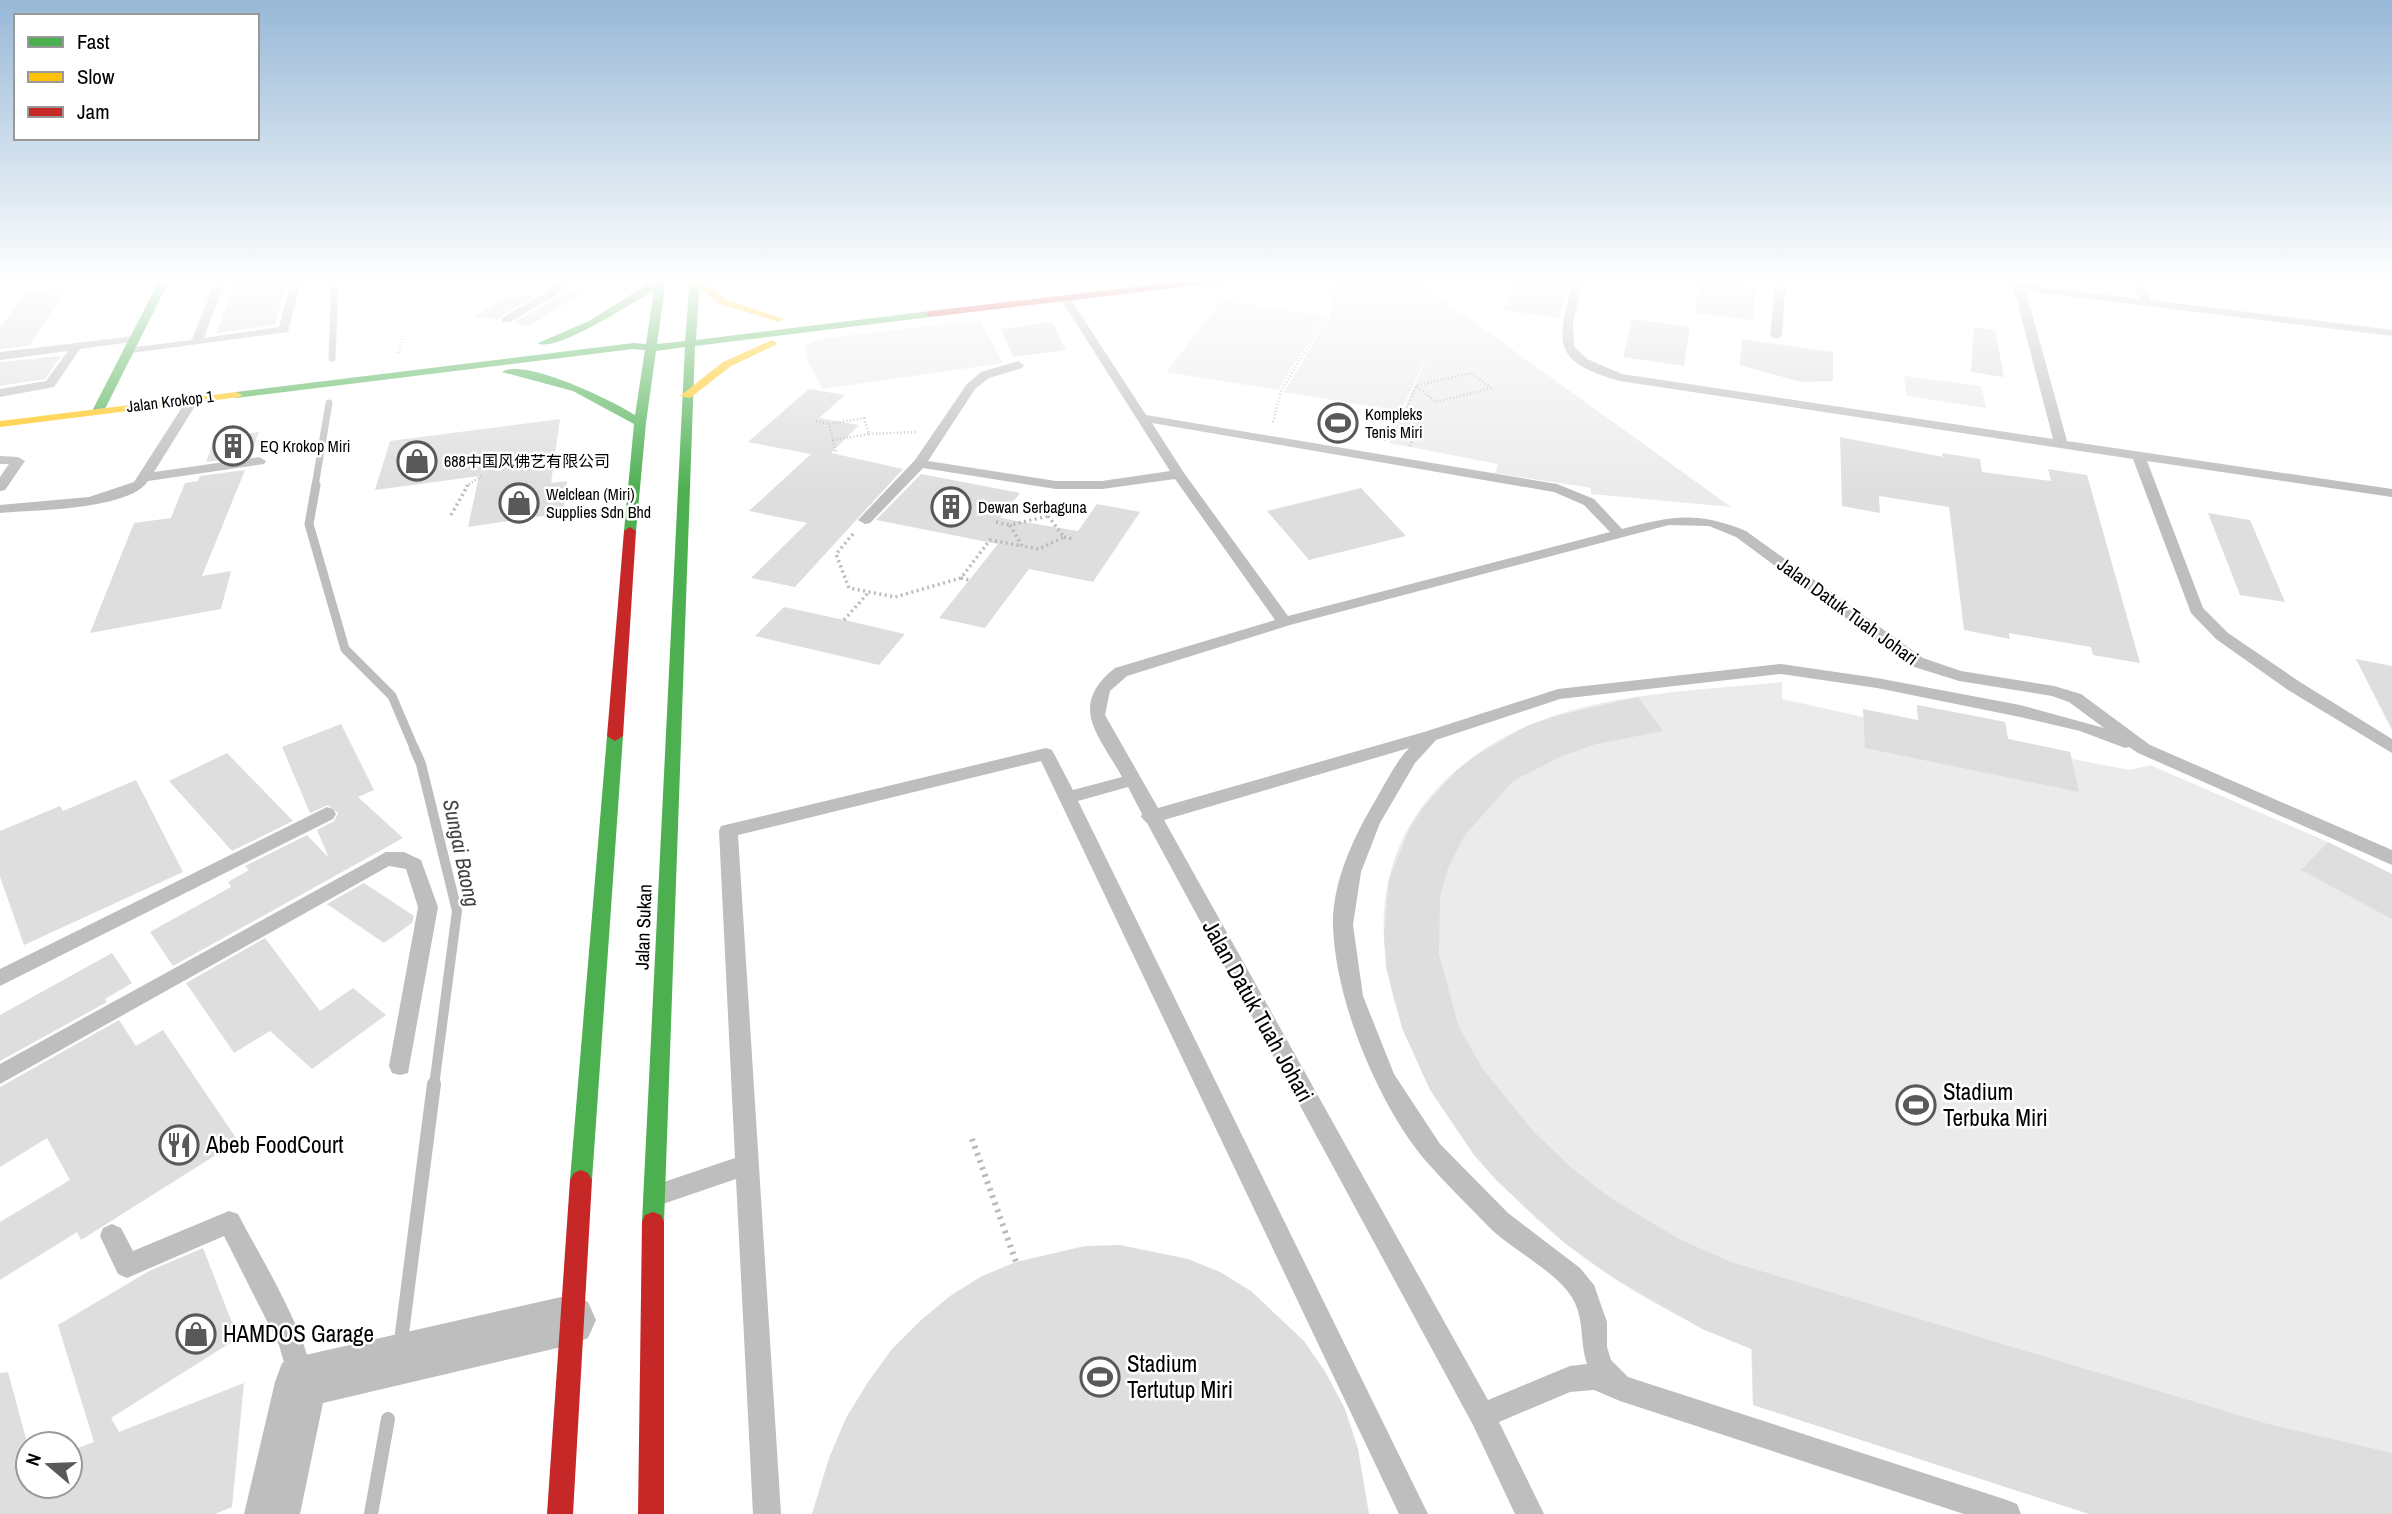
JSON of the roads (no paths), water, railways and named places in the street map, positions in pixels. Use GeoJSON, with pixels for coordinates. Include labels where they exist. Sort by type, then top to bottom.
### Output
{"type":"FeatureCollection","features":[{"type":"Feature","properties":{"kind":"main road"},"geometry":{"type":"LineString","coordinates":[[98,411],[129,366],[136,350]]}},
{"type":"Feature","properties":{"kind":"main road"},"geometry":{"type":"LineString","coordinates":[[488,362],[521,350]]}},
{"type":"Feature","properties":{"kind":"main road","name":"Jalan Krokop 1"},"geometry":{"type":"LineString","coordinates":[[0,424],[600,350]]}},
{"type":"Feature","properties":{"kind":"main road"},"geometry":{"type":"LineString","coordinates":[[560,1514],[570,1320],[640,423],[651,350]]}},
{"type":"Feature","properties":{"kind":"main road","name":"Jalan Sukan"},"geometry":{"type":"LineString","coordinates":[[651,1514],[653,1196],[689,350]]}},
{"type":"Feature","properties":{"kind":"main road"},"geometry":{"type":"LineString","coordinates":[[686,396],[727,363],[760,350]]}},
{"type":"Feature","properties":{"kind":"main road"},"geometry":{"type":"LineString","coordinates":[[93,386],[129,366]]}},
{"type":"Feature","properties":{"kind":"main road"},"geometry":{"type":"LineString","coordinates":[[129,366],[175,401]]}},
{"type":"Feature","properties":{"kind":"main road"},"geometry":{"type":"LineString","coordinates":[[439,369],[515,372],[539,377],[579,388],[613,403],[640,423]]}},
{"type":"Feature","properties":{"kind":"main road"},"geometry":{"type":"LineString","coordinates":[[20,421],[71,398]]}},
{"type":"Feature","properties":{"kind":"street"},"geometry":{"type":"LineString","coordinates":[[272,1514],[301,1382],[570,1320]]}},
{"type":"Feature","properties":{"kind":"lane"},"geometry":{"type":"LineString","coordinates":[[0,356],[48,350]]}},
{"type":"Feature","properties":{"kind":"lane"},"geometry":{"type":"LineString","coordinates":[[0,393],[50,384],[74,350]]}},
{"type":"Feature","properties":{"kind":"lane"},"geometry":{"type":"LineString","coordinates":[[86,350],[129,366],[177,350]]}},
{"type":"Feature","properties":{"kind":"lane"},"geometry":{"type":"LineString","coordinates":[[1099,350],[1178,474],[1283,622]]}},
{"type":"Feature","properties":{"kind":"lane"},"geometry":{"type":"LineString","coordinates":[[1569,350],[1609,373],[1642,382],[2392,493]]}},
{"type":"Feature","properties":{"kind":"lane"},"geometry":{"type":"LineString","coordinates":[[2036,350],[2061,443]]}},
{"type":"Feature","properties":{"kind":"lane"},"geometry":{"type":"LineString","coordinates":[[865,520],[920,463],[971,387],[985,375],[1018,365]]}},
{"type":"Feature","properties":{"kind":"lane"},"geometry":{"type":"LineString","coordinates":[[0,509],[108,498],[126,492],[144,478],[194,398]]}},
{"type":"Feature","properties":{"kind":"lane"},"geometry":{"type":"LineString","coordinates":[[1143,418],[1557,488],[1589,502],[1620,536]]}},
{"type":"Feature","properties":{"kind":"lane"},"geometry":{"type":"LineString","coordinates":[[2138,455],[2196,610],[2222,636],[2284,679],[2392,747]]}},
{"type":"Feature","properties":{"kind":"lane"},"geometry":{"type":"LineString","coordinates":[[0,460],[18,461],[0,488]]}},
{"type":"Feature","properties":{"kind":"lane"},"geometry":{"type":"LineString","coordinates":[[144,478],[259,461]]}},
{"type":"Feature","properties":{"kind":"lane"},"geometry":{"type":"LineString","coordinates":[[920,463],[1032,484],[1075,486],[1129,483],[1178,474]]}},
{"type":"Feature","properties":{"kind":"lane","name":"Jalan Datuk Tuah Johari"},"geometry":{"type":"LineString","coordinates":[[1532,1510],[1150,817],[1097,715],[1097,698],[1107,682],[1121,671],[1283,622],[1682,519],[1724,527],[1756,545],[1917,662],[1938,671],[2054,691],[2075,698],[2144,749],[2392,859]]}},
{"type":"Feature","properties":{"kind":"lane"},"geometry":{"type":"LineString","coordinates":[[1150,817],[1430,736],[1558,694],[1781,670],[1877,683],[2020,711],[2085,727],[2144,749]]}},
{"type":"Feature","properties":{"kind":"lane"},"geometry":{"type":"LineString","coordinates":[[1430,736],[1409,760],[1371,823],[1351,872],[1343,925],[1353,996],[1385,1079],[1432,1151],[1499,1221],[1571,1277],[1585,1294],[1594,1322],[1594,1348],[1601,1368],[1620,1388]]}},
{"type":"Feature","properties":{"kind":"lane"},"geometry":{"type":"LineString","coordinates":[[767,1514],[728,831],[1046,754],[1414,1514]]}},
{"type":"Feature","properties":{"kind":"lane"},"geometry":{"type":"LineString","coordinates":[[1068,798],[1132,780]]}},
{"type":"Feature","properties":{"kind":"lane"},"geometry":{"type":"LineString","coordinates":[[2,971],[327,814]]}},
{"type":"Feature","properties":{"kind":"lane"},"geometry":{"type":"LineString","coordinates":[[0,1075],[386,859],[404,859],[414,865],[428,907],[400,1066]]}},
{"type":"Feature","properties":{"kind":"lane"},"geometry":{"type":"LineString","coordinates":[[653,1196],[747,1165]]}},
{"type":"Feature","properties":{"kind":"lane"},"geometry":{"type":"LineString","coordinates":[[112,1236],[127,1266],[229,1222],[291,1342],[301,1382]]}},
{"type":"Feature","properties":{"kind":"lane"},"geometry":{"type":"LineString","coordinates":[[1482,1416],[1570,1379],[1595,1377],[1620,1388],[2007,1514]]}},
{"type":"Feature","properties":{"kind":"waterway","name":"Sungai Baong"},"geometry":{"type":"LineString","coordinates":[[332,350],[332,358]]}},
{"type":"Feature","properties":{"kind":"waterway","name":"Sungai Baong"},"geometry":{"type":"LineString","coordinates":[[315,486],[329,403]]}},
{"type":"Feature","properties":{"kind":"waterway","name":"Sungai Baong"},"geometry":{"type":"LineString","coordinates":[[316,485],[309,524],[345,649],[392,696],[415,750]]}},
{"type":"Feature","properties":{"kind":"waterway","name":"Sungai Baong"},"geometry":{"type":"LineString","coordinates":[[414,748],[421,764],[457,911],[434,1086]]}},
{"type":"Feature","properties":{"kind":"waterway","name":"Sungai Baong"},"geometry":{"type":"LineString","coordinates":[[401,1341],[434,1084]]}},
{"type":"Feature","properties":{"kind":"waterway","name":"Sungai Baong"},"geometry":{"type":"LineString","coordinates":[[371,1514],[388,1419]]}},
{"type":"Feature","properties":{"kind":"place","name":"Kompleks Tenis Miri"},"geometry":{"type":"Point","coordinates":[1338,423]}},
{"type":"Feature","properties":{"kind":"place","name":"EQ Krokop Miri"},"geometry":{"type":"Point","coordinates":[233,446]}},
{"type":"Feature","properties":{"kind":"place","name":"688中国风佛艺有限公司"},"geometry":{"type":"Point","coordinates":[417,461]}},
{"type":"Feature","properties":{"kind":"place","name":"Welclean (Miri) Supplies Sdn Bhd"},"geometry":{"type":"Point","coordinates":[519,503]}},
{"type":"Feature","properties":{"kind":"place","name":"Dewan Serbaguna"},"geometry":{"type":"Point","coordinates":[951,507]}},
{"type":"Feature","properties":{"kind":"place","name":"Stadium Terbuka Miri"},"geometry":{"type":"Point","coordinates":[1916,1105]}},
{"type":"Feature","properties":{"kind":"place","name":"Abeb FoodCourt"},"geometry":{"type":"Point","coordinates":[179,1145]}},
{"type":"Feature","properties":{"kind":"place","name":"HAMDOS Garage"},"geometry":{"type":"Point","coordinates":[196,1334]}},
{"type":"Feature","properties":{"kind":"place","name":"Stadium Tertutup Miri"},"geometry":{"type":"Point","coordinates":[1100,1377]}}]}
